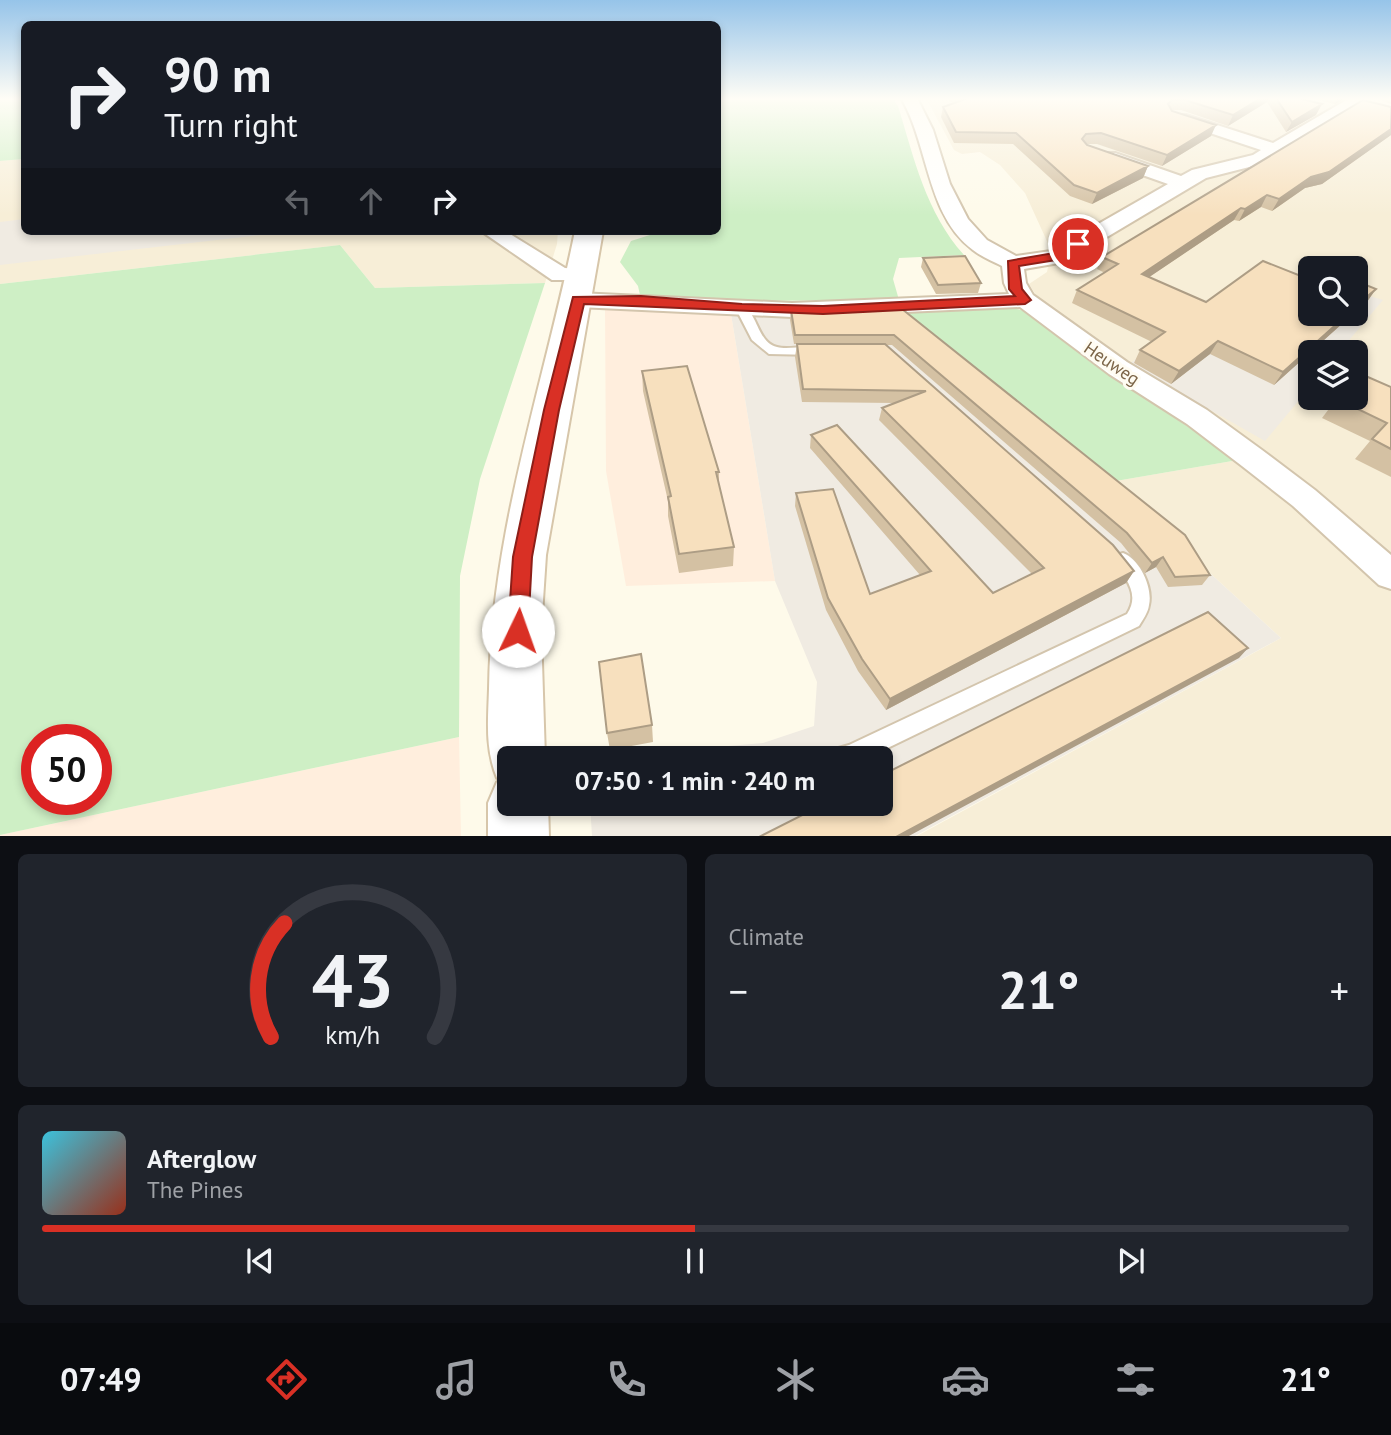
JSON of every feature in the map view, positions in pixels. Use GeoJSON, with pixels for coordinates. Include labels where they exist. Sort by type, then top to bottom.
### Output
{"type":"FeatureCollection","features":[{"type":"Feature","properties":{"kind":"main road"},"geometry":{"type":"LineString","coordinates":[[517,746],[515,680],[523,557],[552,410],[580,288],[588,235]]}},
{"type":"Feature","properties":{"kind":"main road"},"geometry":{"type":"LineString","coordinates":[[518,816],[519,836]]}},
{"type":"Feature","properties":{"kind":"street"},"geometry":{"type":"LineString","coordinates":[[927,137],[943,188],[967,232],[980,245],[1013,263],[1057,257],[1199,174],[1259,159],[1294,137]]}},
{"type":"Feature","properties":{"kind":"street"},"geometry":{"type":"LineString","coordinates":[[1238,137],[1274,149]]}},
{"type":"Feature","properties":{"kind":"street"},"geometry":{"type":"LineString","coordinates":[[1090,150],[1183,183]]}},
{"type":"Feature","properties":{"kind":"street"},"geometry":{"type":"LineString","coordinates":[[497,235],[580,288],[671,302],[742,309],[823,310],[1025,300]]}},
{"type":"Feature","properties":{"kind":"street"},"geometry":{"type":"LineString","coordinates":[[1013,263],[1016,289],[1025,300]]}},
{"type":"Feature","properties":{"kind":"street","name":"Heuweg"},"geometry":{"type":"LineString","coordinates":[[1025,300],[1118,368],[1197,417],[1252,458],[1304,498],[1391,575]]}},
{"type":"Feature","properties":{"kind":"lane"},"geometry":{"type":"LineString","coordinates":[[742,309],[756,337],[773,351],[836,350]]}},
{"type":"Feature","properties":{"kind":"lane"},"geometry":{"type":"LineString","coordinates":[[869,746],[1133,620],[1140,611],[1143,597],[1128,565],[1113,550]]}},
{"type":"Feature","properties":{"kind":"shaded area"},"geometry":{"type":"Polygon","coordinates":[[[947,137],[1391,137],[1391,836],[917,836],[1281,638],[1110,482],[1238,460],[1263,450],[1128,368],[1037,297],[1029,284],[1047,272],[1051,250],[1025,193],[1000,165],[980,152],[962,154],[954,150],[947,137]]]}},
{"type":"Feature","properties":{"kind":"shaded area"},"geometry":{"type":"Polygon","coordinates":[[[21,159],[21,235],[558,235],[557,244],[545,283],[375,288],[340,245],[0,284],[0,161],[21,159]]]}},
{"type":"Feature","properties":{"kind":"shaded area"},"geometry":{"type":"Polygon","coordinates":[[[21,219],[21,235],[260,235],[0,265],[0,222],[21,219]]]}},
{"type":"Feature","properties":{"kind":"shaded area"},"geometry":{"type":"Polygon","coordinates":[[[1267,265],[1298,274],[1298,326],[1361,326],[1349,340],[1298,340],[1298,402],[1265,441],[1129,364],[1267,265]]]}},
{"type":"Feature","properties":{"kind":"shaded area"},"geometry":{"type":"Polygon","coordinates":[[[1368,296],[1383,300],[1368,318],[1368,296]]]}},
{"type":"Feature","properties":{"kind":"shaded area"},"geometry":{"type":"Polygon","coordinates":[[[605,307],[731,314],[775,581],[626,586],[606,471],[605,307]]]}},
{"type":"Feature","properties":{"kind":"shaded area"},"geometry":{"type":"Polygon","coordinates":[[[854,312],[1110,482],[1281,638],[915,836],[592,836],[591,816],[893,816],[893,746],[728,746],[763,743],[814,726],[817,682],[775,581],[731,314],[854,312]]]}},
{"type":"Feature","properties":{"kind":"shaded area"},"geometry":{"type":"Polygon","coordinates":[[[459,737],[461,836],[0,836],[94,815],[112,815],[112,811],[459,737]]]}},
{"type":"Feature","properties":{"kind":"green space"},"geometry":{"type":"Polygon","coordinates":[[[0,137],[21,137],[21,159],[0,161],[0,137]]]}},
{"type":"Feature","properties":{"kind":"green space"},"geometry":{"type":"Polygon","coordinates":[[[721,137],[907,137],[931,203],[951,239],[964,255],[899,258],[893,279],[899,300],[730,301],[640,295],[638,286],[620,262],[631,241],[650,235],[721,235],[721,137]]]}},
{"type":"Feature","properties":{"kind":"green space"},"geometry":{"type":"Polygon","coordinates":[[[340,245],[375,288],[545,283],[480,479],[460,576],[459,737],[112,811],[112,724],[21,724],[21,815],[94,815],[0,835],[0,284],[340,245]]]}},
{"type":"Feature","properties":{"kind":"green space"},"geometry":{"type":"Polygon","coordinates":[[[1008,307],[1025,311],[1089,361],[1238,460],[1110,482],[900,312],[1008,307]]]}},
{"type":"Feature","properties":{"kind":"building"},"geometry":{"type":"Polygon","coordinates":[[[1020,137],[1084,137],[1082,139],[1087,145],[1148,166],[1097,193],[1074,185],[1020,137]]]}},
{"type":"Feature","properties":{"kind":"building"},"geometry":{"type":"Polygon","coordinates":[[[1113,137],[1196,137],[1167,155],[1113,137]]]}},
{"type":"Feature","properties":{"kind":"building"},"geometry":{"type":"Polygon","coordinates":[[[1301,137],[1379,137],[1329,172],[1311,177],[1279,199],[1267,195],[1245,209],[1241,208],[1142,274],[1206,302],[1263,261],[1298,275],[1298,326],[1334,326],[1319,340],[1298,340],[1298,359],[1283,372],[1218,341],[1179,371],[1140,350],[1165,332],[1077,290],[1118,264],[1102,257],[1301,137]]]}},
{"type":"Feature","properties":{"kind":"building"},"geometry":{"type":"Polygon","coordinates":[[[965,256],[981,283],[938,285],[923,258],[965,256]]]}},
{"type":"Feature","properties":{"kind":"building"},"geometry":{"type":"Polygon","coordinates":[[[1368,286],[1376,289],[1368,296],[1368,286]]]}},
{"type":"Feature","properties":{"kind":"building"},"geometry":{"type":"Polygon","coordinates":[[[902,309],[1185,535],[1210,575],[1175,577],[1163,557],[1152,563],[1127,533],[894,335],[795,335],[791,310],[902,309]]]}},
{"type":"Feature","properties":{"kind":"building"},"geometry":{"type":"Polygon","coordinates":[[[797,344],[885,344],[1113,545],[1134,571],[890,699],[862,659],[828,598],[796,493],[833,489],[870,594],[931,571],[811,435],[837,425],[993,593],[1044,568],[882,408],[926,391],[803,389],[797,344]]]}},
{"type":"Feature","properties":{"kind":"building"},"geometry":{"type":"Polygon","coordinates":[[[687,366],[719,472],[716,472],[734,547],[679,554],[668,497],[671,496],[642,371],[687,366]]]}},
{"type":"Feature","properties":{"kind":"building"},"geometry":{"type":"Polygon","coordinates":[[[1368,377],[1391,387],[1391,449],[1372,439],[1387,423],[1360,410],[1368,410],[1368,377]]]}},
{"type":"Feature","properties":{"kind":"building"},"geometry":{"type":"Polygon","coordinates":[[[1208,612],[1248,648],[898,836],[761,836],[800,816],[893,816],[893,770],[1208,612]]]}},
{"type":"Feature","properties":{"kind":"building"},"geometry":{"type":"Polygon","coordinates":[[[641,654],[652,725],[607,733],[599,662],[641,654]]]}},
{"type":"Feature","properties":{"kind":"route"},"geometry":{"type":"LineString","coordinates":[[518,631],[523,557],[552,410],[578,300],[641,300],[742,309],[823,310],[1025,300],[1016,289],[1013,263],[1057,257],[1078,244]]}}]}
